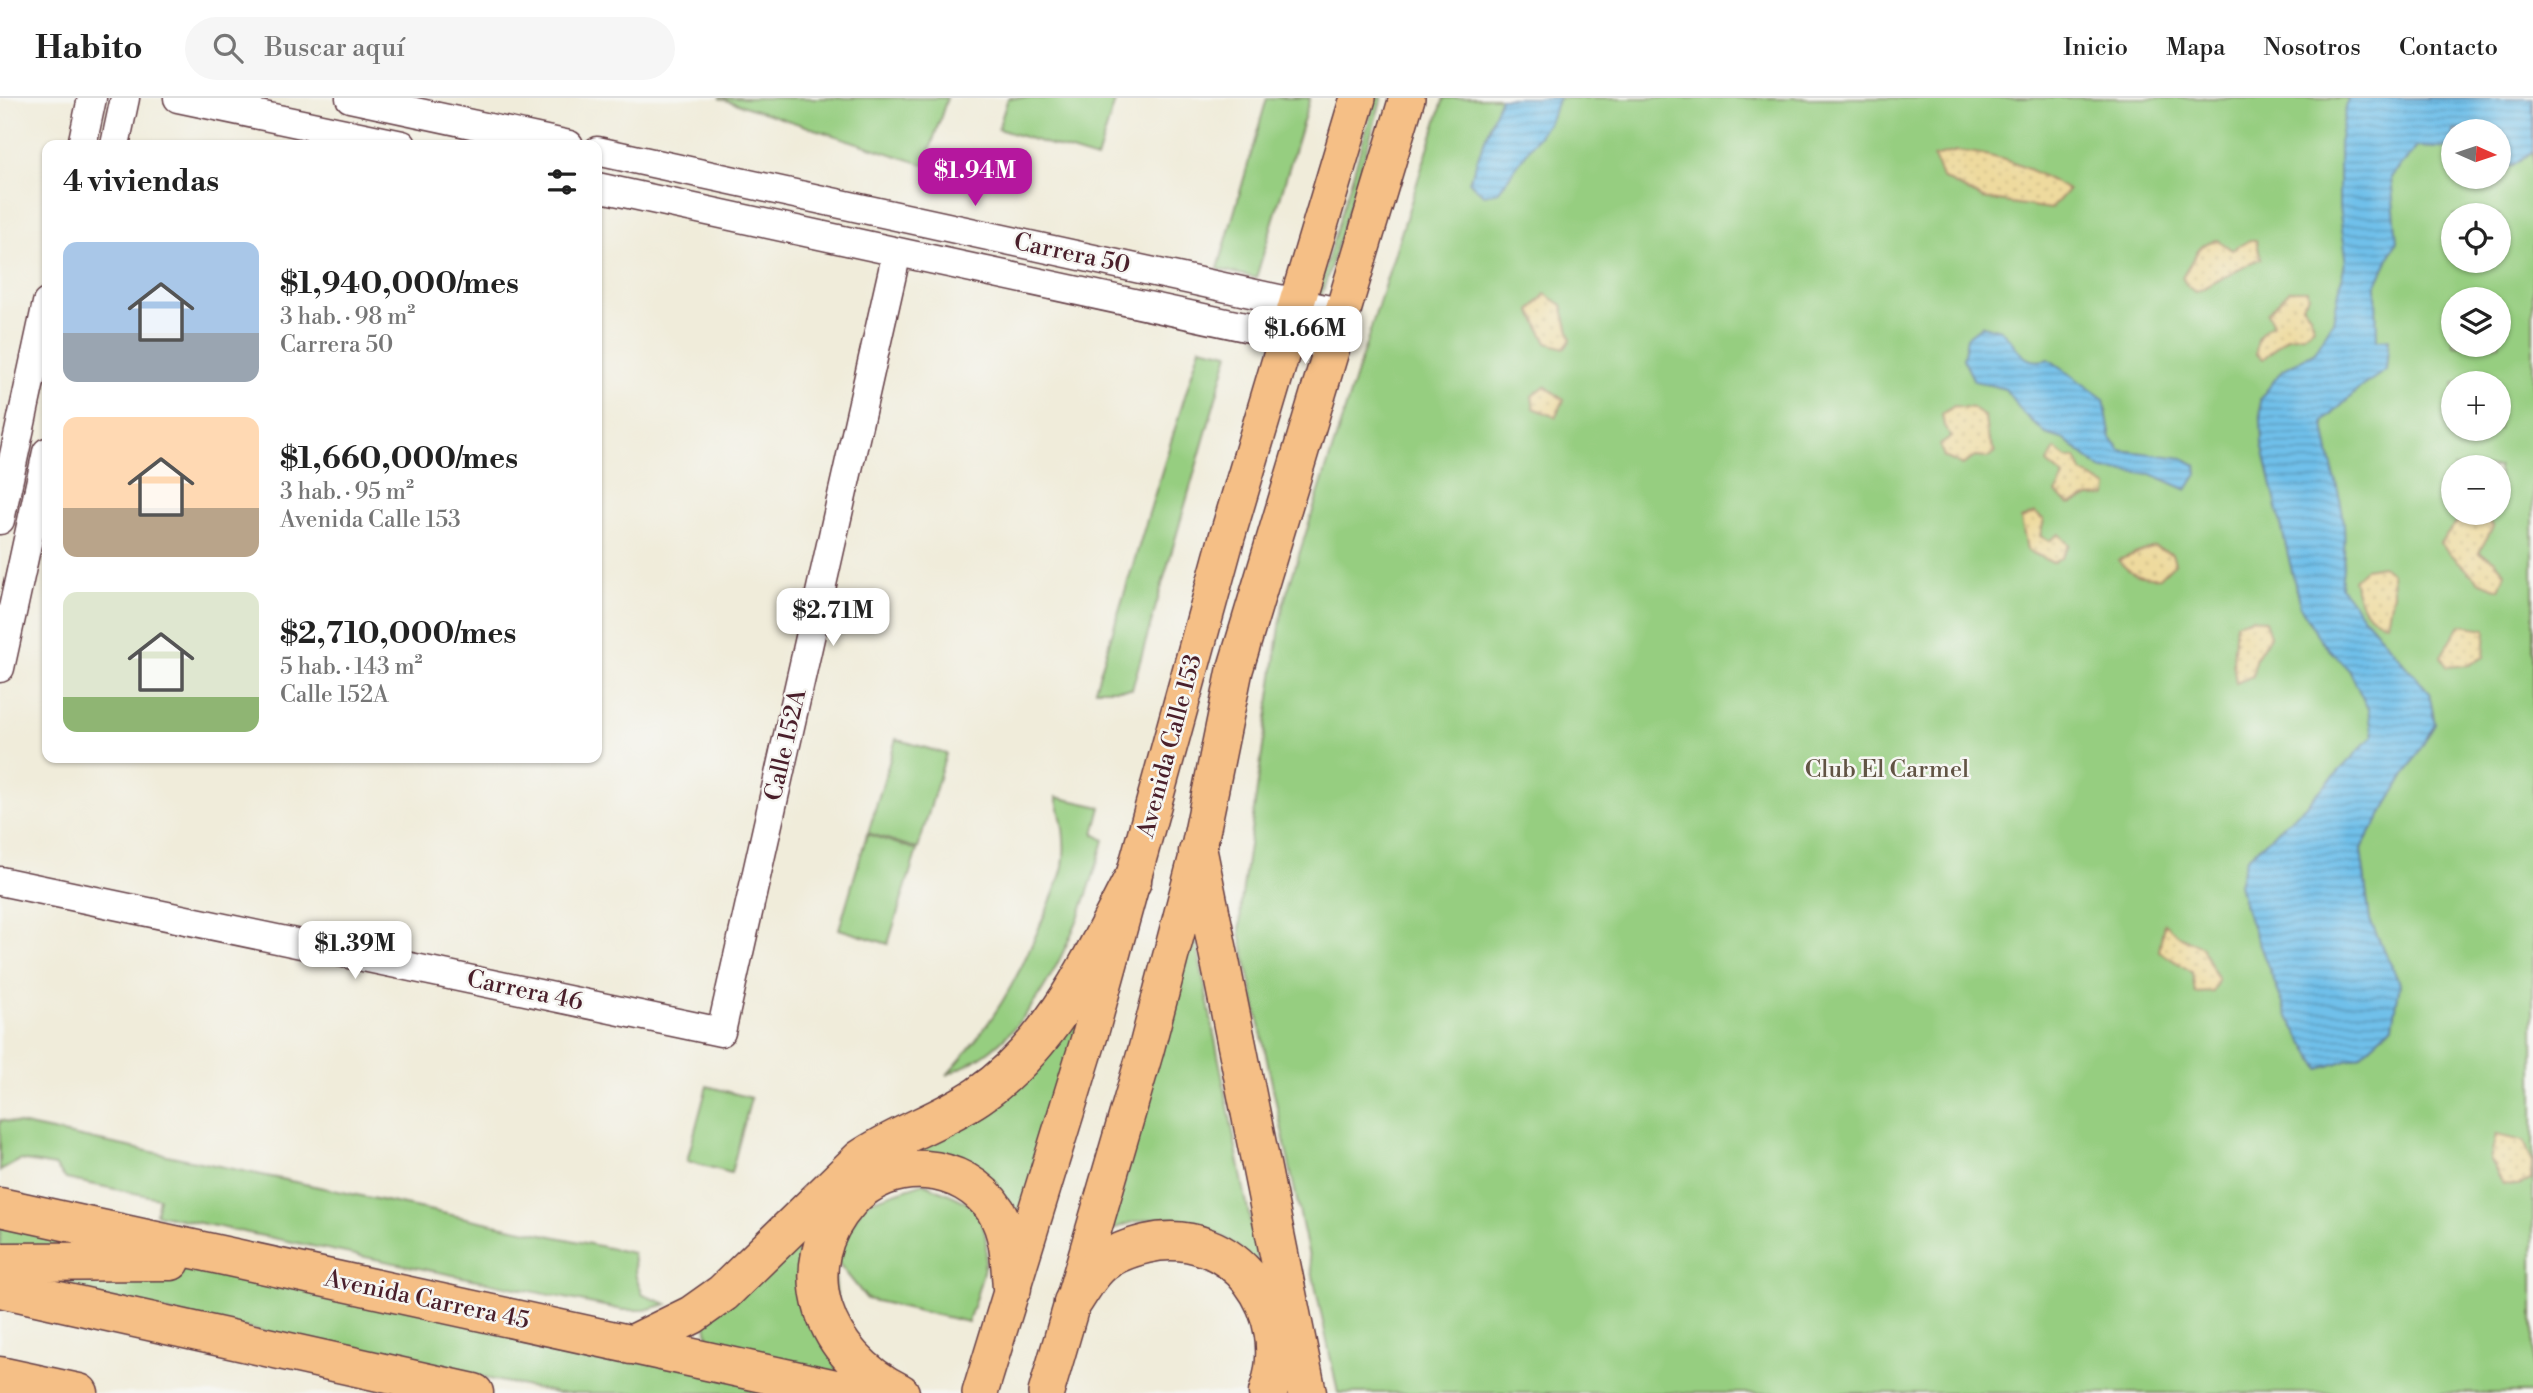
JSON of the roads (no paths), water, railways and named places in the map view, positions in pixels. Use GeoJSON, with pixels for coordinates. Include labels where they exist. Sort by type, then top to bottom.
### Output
{"type":"FeatureCollection","features":[{"type":"Feature","properties":{"kind":"highway"},"geometry":{"type":"LineString","coordinates":[[1198,852],[1307,1393]]}},
{"type":"Feature","properties":{"kind":"highway"},"geometry":{"type":"LineString","coordinates":[[631,1345],[692,1315],[723,1293],[862,1159],[886,1142],[956,1109],[1005,1074],[1045,1031],[1066,1001],[1132,881]]}},
{"type":"Feature","properties":{"kind":"highway"},"geometry":{"type":"LineString","coordinates":[[900,1393],[864,1372],[841,1348],[826,1320],[819,1296],[818,1278],[828,1233],[849,1201],[878,1180],[900,1173],[922,1169],[943,1171],[964,1180],[983,1193],[997,1213],[1006,1235],[1012,1289]]}},
{"type":"Feature","properties":{"kind":"highway","name":"Avenida Carrera 45"},"geometry":{"type":"LineString","coordinates":[[0,1208],[854,1393]]}},
{"type":"Feature","properties":{"kind":"highway"},"geometry":{"type":"LineString","coordinates":[[1073,1302],[1099,1266],[1134,1247],[1178,1241],[1221,1255],[1254,1284],[1274,1325],[1277,1347],[1275,1369],[1268,1393]]}},
{"type":"Feature","properties":{"kind":"highway"},"geometry":{"type":"LineString","coordinates":[[0,1262],[243,1260]]}},
{"type":"Feature","properties":{"kind":"highway"},"geometry":{"type":"LineString","coordinates":[[0,1288],[474,1393]]}},
{"type":"Feature","properties":{"kind":"highway"},"geometry":{"type":"LineString","coordinates":[[0,1376],[79,1393]]}},
{"type":"Feature","properties":{"kind":"main road","name":"Avenida Calle 153"},"geometry":{"type":"LineString","coordinates":[[980,1393],[1012,1289],[1098,1037],[1132,881],[1227,537],[1358,98]]}},
{"type":"Feature","properties":{"kind":"main road","name":"Avenida Calle 153"},"geometry":{"type":"LineString","coordinates":[[1046,1393],[1146,1050],[1198,852],[1235,670],[1407,98]]}},
{"type":"Feature","properties":{"kind":"main road","name":"Avenida Calle 153"},"geometry":{"type":"LineString","coordinates":[[998,1393],[1181,746],[1235,670]]}},
{"type":"Feature","properties":{"kind":"street"},"geometry":{"type":"LineString","coordinates":[[83,140],[92,98]]}},
{"type":"Feature","properties":{"kind":"street"},"geometry":{"type":"LineString","coordinates":[[116,140],[125,98]]}},
{"type":"Feature","properties":{"kind":"street"},"geometry":{"type":"LineString","coordinates":[[178,98],[378,140]]}},
{"type":"Feature","properties":{"kind":"street"},"geometry":{"type":"LineString","coordinates":[[350,98],[546,140]]}},
{"type":"Feature","properties":{"kind":"street","name":"Carrera 50"},"geometry":{"type":"LineString","coordinates":[[602,152],[1343,313]]}},
{"type":"Feature","properties":{"kind":"street","name":"Carrera 50"},"geometry":{"type":"LineString","coordinates":[[602,188],[1333,346]]}},
{"type":"Feature","properties":{"kind":"street","name":"Calle 152A"},"geometry":{"type":"LineString","coordinates":[[721,1032],[897,252]]}},
{"type":"Feature","properties":{"kind":"street"},"geometry":{"type":"LineString","coordinates":[[0,520],[42,326]]}},
{"type":"Feature","properties":{"kind":"street"},"geometry":{"type":"LineString","coordinates":[[0,667],[8,589],[42,470]]}},
{"type":"Feature","properties":{"kind":"street","name":"Carrera 46"},"geometry":{"type":"LineString","coordinates":[[0,881],[721,1032]]}},
{"type":"Feature","properties":{"kind":"water"},"geometry":{"type":"Polygon","coordinates":[[[1500,98],[1559,98],[1550,120],[1498,192],[1484,195],[1469,182],[1500,98]]]}},
{"type":"Feature","properties":{"kind":"water"},"geometry":{"type":"Polygon","coordinates":[[[2348,98],[2533,98],[2533,151],[2513,166],[2511,119],[2441,119],[2441,148],[2417,147],[2391,177],[2397,241],[2376,286],[2377,340],[2389,339],[2386,370],[2360,388],[2324,422],[2344,524],[2341,587],[2429,692],[2435,724],[2361,849],[2370,920],[2400,984],[2393,1026],[2361,1055],[2320,1069],[2289,1019],[2246,911],[2239,884],[2246,859],[2304,807],[2373,736],[2368,709],[2349,670],[2320,640],[2300,606],[2262,444],[2260,399],[2282,370],[2315,352],[2333,321],[2346,257],[2339,208],[2339,143],[2348,98]]]}},
{"type":"Feature","properties":{"kind":"water"},"geometry":{"type":"Polygon","coordinates":[[[1983,325],[2000,330],[2025,357],[2039,361],[2049,359],[2104,399],[2111,438],[2120,450],[2183,458],[2196,465],[2197,474],[2187,490],[2151,474],[2102,470],[2065,440],[2046,434],[2023,413],[2005,389],[1974,381],[1963,359],[1967,337],[1983,325]]]}},
{"type":"Feature","properties":{"kind":"park label","name":"Club El Carmel"},"geometry":{"type":"Point","coordinates":[1887,770]}}]}
